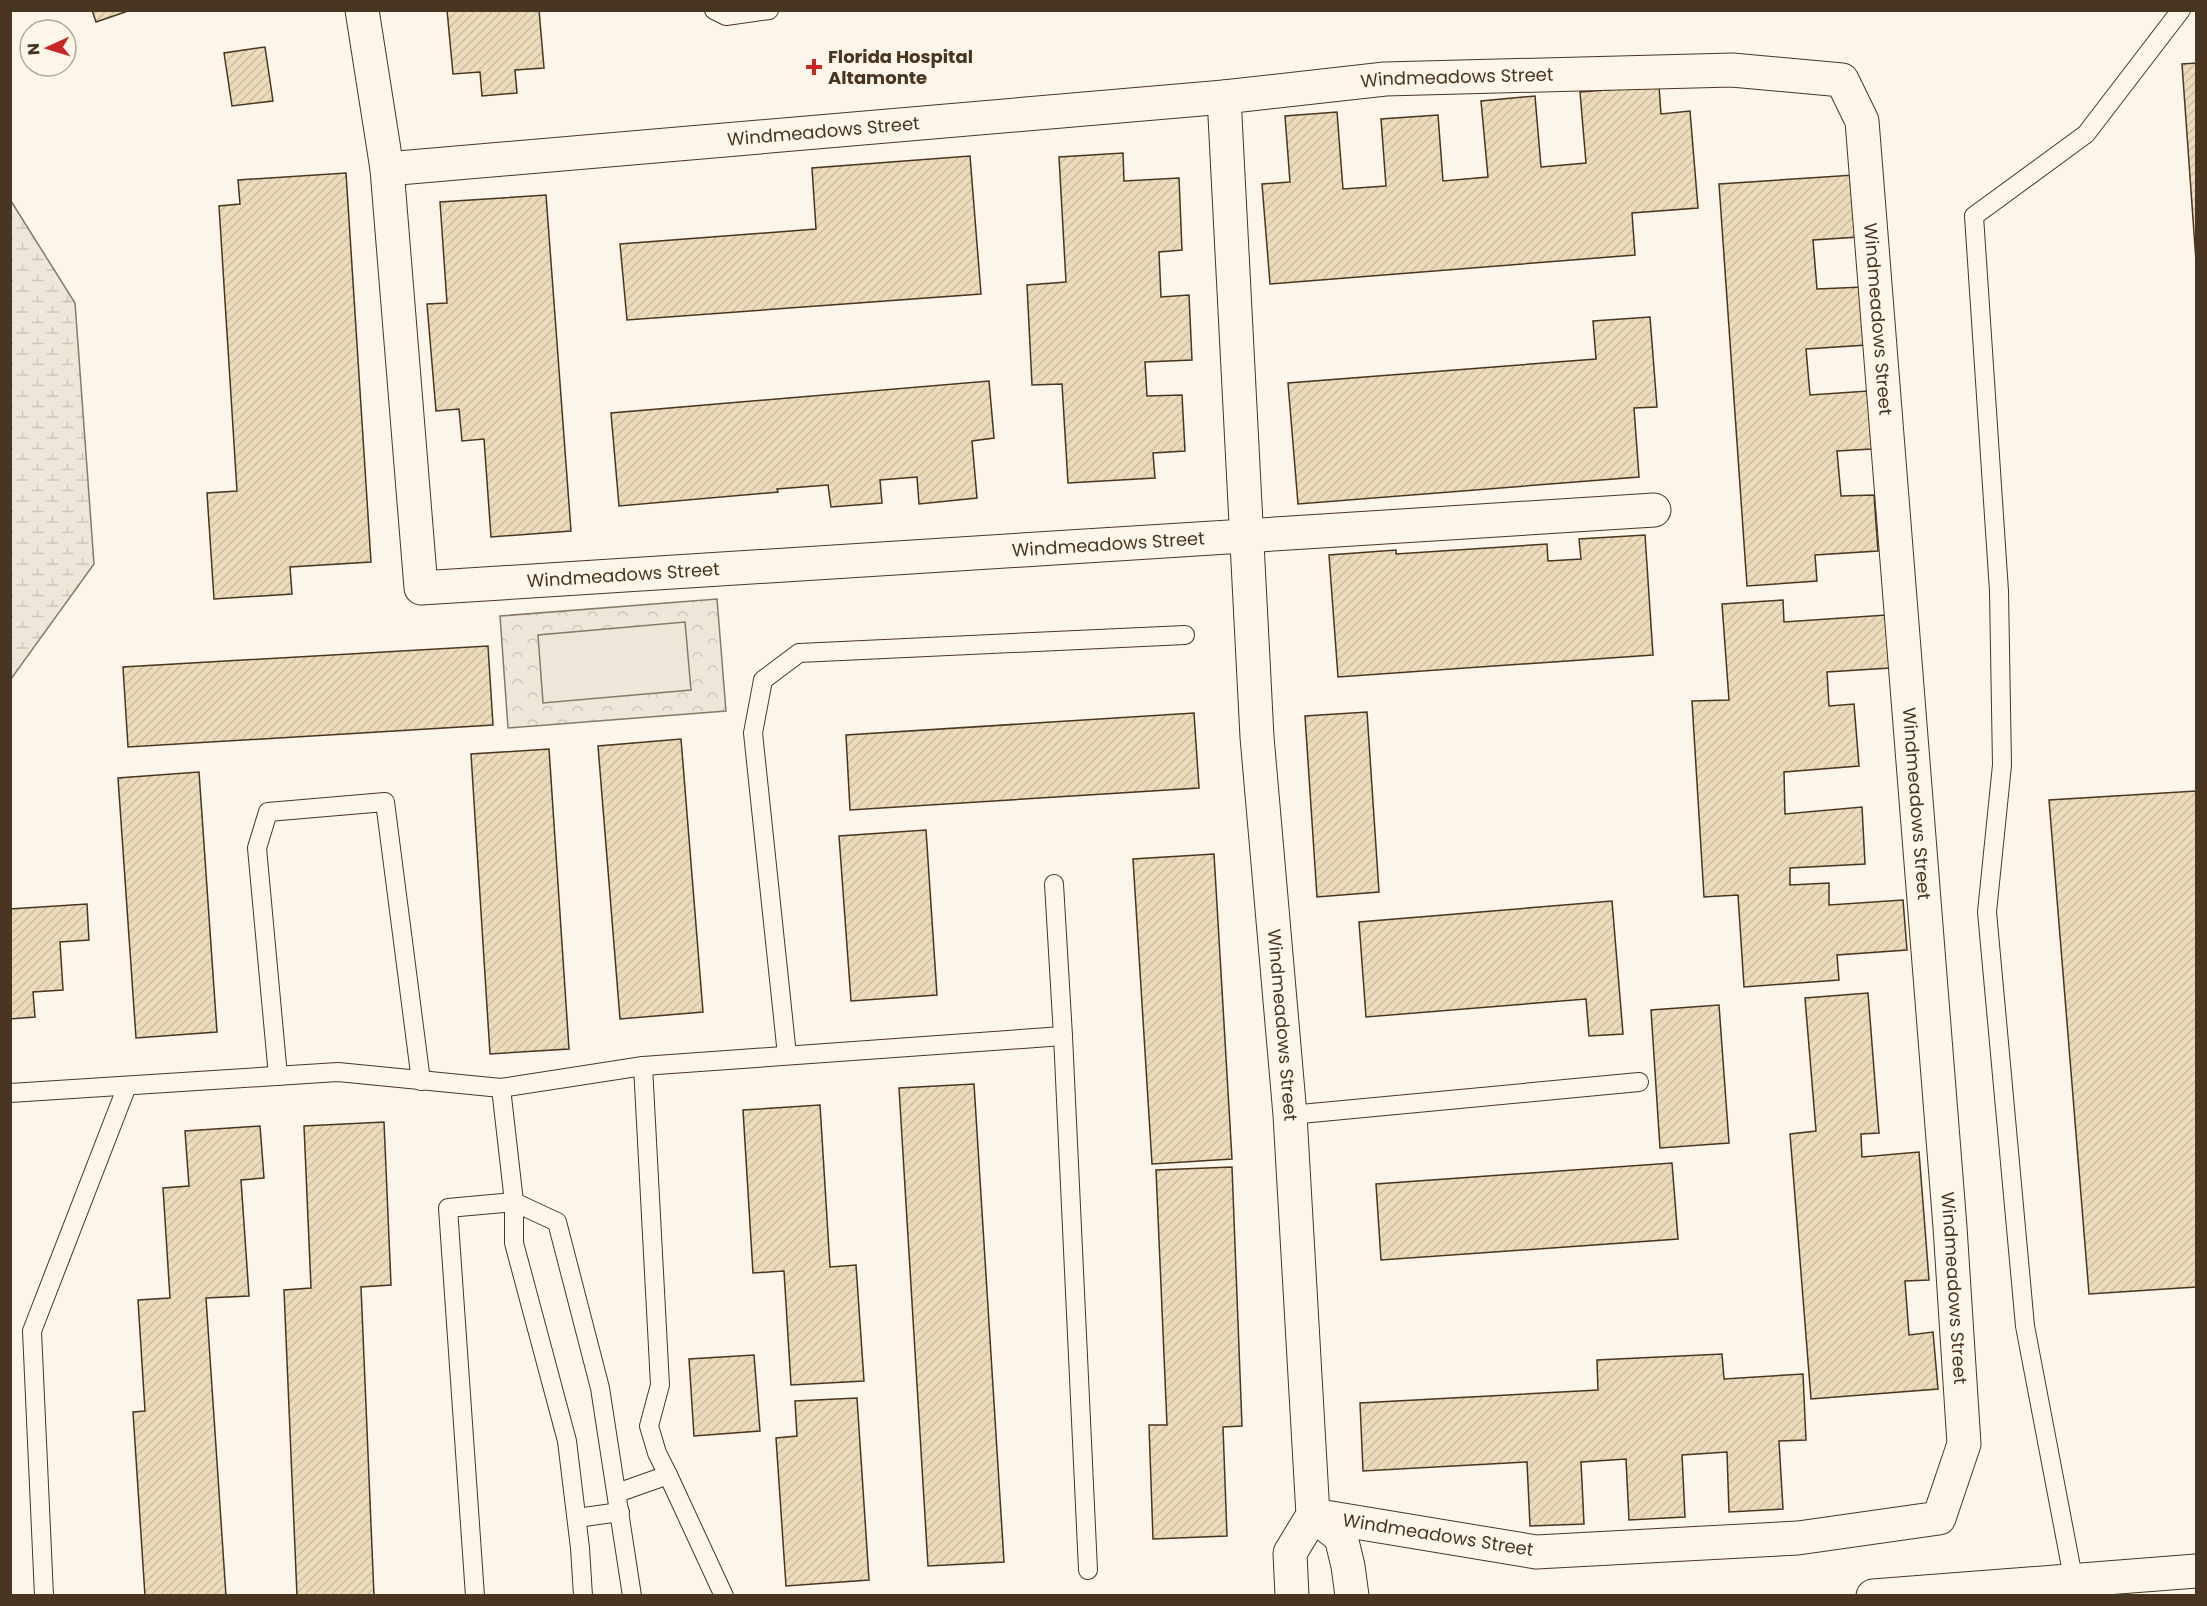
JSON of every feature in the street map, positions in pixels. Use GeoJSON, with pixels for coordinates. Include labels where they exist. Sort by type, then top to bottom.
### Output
{"type":"FeatureCollection","features":[{"type":"Feature","properties":{"kind":"street","name":"Windmeadows Street"},"geometry":{"type":"LineString","coordinates":[[362,10],[387,169],[421,588],[1654,510]]}},
{"type":"Feature","properties":{"kind":"street","name":"Windmeadows Street"},"geometry":{"type":"LineString","coordinates":[[387,169],[1224,97],[1385,79],[1732,70],[1842,80],[1862,121],[1948,1203],[1964,1444],[1939,1518],[1798,1538],[1536,1552],[1313,1515]]}},
{"type":"Feature","properties":{"kind":"street","name":"Windmeadows Street"},"geometry":{"type":"LineString","coordinates":[[1224,97],[1257,737],[1290,1115],[1313,1515],[1341,1537],[1352,1596]]}},
{"type":"Feature","properties":{"kind":"street"},"geometry":{"type":"LineString","coordinates":[[1292,1596],[1290,1553],[1313,1515]]}},
{"type":"Feature","properties":{"kind":"street"},"geometry":{"type":"LineString","coordinates":[[1873,1596],[2075,1588],[2196,1571]]}},
{"type":"Feature","properties":{"kind":"lane"},"geometry":{"type":"LineString","coordinates":[[714,10],[726,16],[769,10]]}},
{"type":"Feature","properties":{"kind":"lane"},"geometry":{"type":"LineString","coordinates":[[2075,1588],[2025,1326],[1988,912],[2002,765],[1999,591],[1974,216],[2086,134],[2181,10]]}},
{"type":"Feature","properties":{"kind":"lane"},"geometry":{"type":"LineString","coordinates":[[787,1055],[753,733],[763,680],[799,653],[1185,635]]}},
{"type":"Feature","properties":{"kind":"lane"},"geometry":{"type":"LineString","coordinates":[[278,1076],[257,848],[268,812],[385,802],[421,1081]]}},
{"type":"Feature","properties":{"kind":"lane"},"geometry":{"type":"LineString","coordinates":[[1054,884],[1064,1036],[1088,1570]]}},
{"type":"Feature","properties":{"kind":"lane"},"geometry":{"type":"LineString","coordinates":[[10,1093],[338,1072],[501,1088],[643,1066],[1064,1036]]}},
{"type":"Feature","properties":{"kind":"lane"},"geometry":{"type":"LineString","coordinates":[[643,1066],[660,1385],[649,1426],[657,1453],[724,1596]]}},
{"type":"Feature","properties":{"kind":"lane"},"geometry":{"type":"LineString","coordinates":[[1290,1115],[1639,1083]]}},
{"type":"Feature","properties":{"kind":"lane"},"geometry":{"type":"LineString","coordinates":[[44,1596],[32,1331],[127,1086]]}},
{"type":"Feature","properties":{"kind":"lane"},"geometry":{"type":"LineString","coordinates":[[501,1088],[514,1202],[514,1243],[567,1441],[577,1518],[583,1596]]}},
{"type":"Feature","properties":{"kind":"lane"},"geometry":{"type":"LineString","coordinates":[[475,1596],[448,1208],[514,1202],[557,1222],[600,1388],[632,1596]]}},
{"type":"Feature","properties":{"kind":"lane"},"geometry":{"type":"LineString","coordinates":[[617,1493],[668,1475]]}},
{"type":"Feature","properties":{"kind":"lane"},"geometry":{"type":"LineString","coordinates":[[577,1518],[620,1512]]}},
{"type":"Feature","properties":{"kind":"green space"},"geometry":{"type":"Polygon","coordinates":[[[11,201],[75,303],[94,564],[11,679],[11,201]]]}},
{"type":"Feature","properties":{"kind":"green space"},"geometry":{"type":"Polygon","coordinates":[[[717,599],[726,711],[508,728],[500,616],[717,599]]]}},
{"type":"Feature","properties":{"kind":"green space"},"geometry":{"type":"Polygon","coordinates":[[[685,622],[691,690],[543,703],[538,635],[685,622]]]}},
{"type":"Feature","properties":{"kind":"building"},"geometry":{"type":"Polygon","coordinates":[[[92,10],[131,10],[96,22],[92,10]]]}},
{"type":"Feature","properties":{"kind":"building"},"geometry":{"type":"Polygon","coordinates":[[[447,10],[539,10],[544,68],[515,70],[517,93],[482,96],[480,72],[453,74],[447,10]]]}},
{"type":"Feature","properties":{"kind":"building"},"geometry":{"type":"Polygon","coordinates":[[[265,47],[273,101],[232,106],[224,53],[265,47]]]}},
{"type":"Feature","properties":{"kind":"building"},"geometry":{"type":"Polygon","coordinates":[[[2196,63],[2196,261],[2182,64],[2196,63]]]}},
{"type":"Feature","properties":{"kind":"building"},"geometry":{"type":"Polygon","coordinates":[[[1659,86],[1661,114],[1690,111],[1698,208],[1632,213],[1635,255],[1270,284],[1262,184],[1290,182],[1285,116],[1337,112],[1343,189],[1386,186],[1381,119],[1438,115],[1443,181],[1488,177],[1481,101],[1535,96],[1541,167],[1586,163],[1580,92],[1659,86]]]}},
{"type":"Feature","properties":{"kind":"building"},"geometry":{"type":"Polygon","coordinates":[[[1123,153],[1124,181],[1179,178],[1182,250],[1159,252],[1161,297],[1189,295],[1192,360],[1145,362],[1147,396],[1182,395],[1185,451],[1153,453],[1155,478],[1068,483],[1062,384],[1032,385],[1027,285],[1066,282],[1059,157],[1123,153]]]}},
{"type":"Feature","properties":{"kind":"building"},"geometry":{"type":"Polygon","coordinates":[[[970,156],[981,294],[627,320],[620,244],[816,229],[812,168],[970,156]]]}},
{"type":"Feature","properties":{"kind":"building"},"geometry":{"type":"Polygon","coordinates":[[[346,173],[371,562],[290,567],[292,594],[214,599],[207,493],[237,491],[219,206],[240,204],[238,180],[346,173]]]}},
{"type":"Feature","properties":{"kind":"building"},"geometry":{"type":"Polygon","coordinates":[[[1854,175],[1859,237],[1813,240],[1817,289],[1863,287],[1867,345],[1806,349],[1810,395],[1868,391],[1872,449],[1837,451],[1841,496],[1874,495],[1878,551],[1815,555],[1817,581],[1747,586],[1719,184],[1854,175]]]}},
{"type":"Feature","properties":{"kind":"building"},"geometry":{"type":"Polygon","coordinates":[[[546,195],[571,531],[491,537],[484,439],[462,441],[459,409],[436,411],[427,304],[447,303],[440,202],[546,195]]]}},
{"type":"Feature","properties":{"kind":"building"},"geometry":{"type":"Polygon","coordinates":[[[1650,317],[1657,407],[1634,408],[1639,477],[1298,504],[1288,383],[1596,359],[1593,321],[1650,317]]]}},
{"type":"Feature","properties":{"kind":"building"},"geometry":{"type":"Polygon","coordinates":[[[989,381],[994,438],[972,441],[977,498],[919,504],[917,477],[880,480],[882,503],[831,507],[828,485],[777,489],[778,492],[619,506],[611,413],[989,381]]]}},
{"type":"Feature","properties":{"kind":"building"},"geometry":{"type":"Polygon","coordinates":[[[1645,535],[1653,655],[1338,677],[1329,555],[1396,550],[1396,554],[1547,544],[1548,561],[1581,559],[1579,539],[1645,535]]]}},
{"type":"Feature","properties":{"kind":"building"},"geometry":{"type":"Polygon","coordinates":[[[1783,600],[1784,622],[1886,615],[1890,668],[1827,672],[1829,706],[1854,704],[1859,766],[1784,772],[1785,814],[1862,807],[1865,864],[1790,868],[1790,885],[1829,883],[1829,905],[1903,900],[1907,950],[1837,955],[1839,980],[1744,987],[1738,895],[1704,897],[1692,701],[1729,700],[1722,604],[1783,600]]]}},
{"type":"Feature","properties":{"kind":"building"},"geometry":{"type":"Polygon","coordinates":[[[488,646],[493,725],[128,747],[123,667],[488,646]]]}},
{"type":"Feature","properties":{"kind":"building"},"geometry":{"type":"Polygon","coordinates":[[[1367,712],[1379,892],[1317,897],[1305,716],[1367,712]]]}},
{"type":"Feature","properties":{"kind":"building"},"geometry":{"type":"Polygon","coordinates":[[[1194,713],[1199,788],[850,810],[846,735],[1194,713]]]}},
{"type":"Feature","properties":{"kind":"building"},"geometry":{"type":"Polygon","coordinates":[[[681,739],[703,1012],[620,1019],[598,746],[681,739]]]}},
{"type":"Feature","properties":{"kind":"building"},"geometry":{"type":"Polygon","coordinates":[[[549,749],[569,1049],[490,1054],[471,754],[549,749]]]}},
{"type":"Feature","properties":{"kind":"building"},"geometry":{"type":"Polygon","coordinates":[[[199,772],[217,1032],[136,1038],[118,778],[199,772]]]}},
{"type":"Feature","properties":{"kind":"building"},"geometry":{"type":"Polygon","coordinates":[[[2196,791],[2196,1287],[2089,1294],[2049,800],[2196,791]]]}},
{"type":"Feature","properties":{"kind":"building"},"geometry":{"type":"Polygon","coordinates":[[[926,830],[937,995],[851,1001],[839,836],[926,830]]]}},
{"type":"Feature","properties":{"kind":"building"},"geometry":{"type":"Polygon","coordinates":[[[1214,854],[1232,1159],[1152,1164],[1133,859],[1214,854]]]}},
{"type":"Feature","properties":{"kind":"building"},"geometry":{"type":"Polygon","coordinates":[[[1612,901],[1623,1034],[1589,1036],[1586,999],[1366,1017],[1359,922],[1612,901]]]}},
{"type":"Feature","properties":{"kind":"building"},"geometry":{"type":"Polygon","coordinates":[[[87,904],[89,940],[60,942],[63,990],[33,992],[35,1017],[10,1019],[10,909],[87,904]]]}},
{"type":"Feature","properties":{"kind":"building"},"geometry":{"type":"Polygon","coordinates":[[[1868,993],[1879,1133],[1861,1134],[1862,1157],[1919,1152],[1929,1280],[1905,1281],[1909,1335],[1933,1332],[1938,1389],[1811,1399],[1790,1134],[1816,1131],[1805,998],[1868,993]]]}},
{"type":"Feature","properties":{"kind":"building"},"geometry":{"type":"Polygon","coordinates":[[[1719,1005],[1729,1143],[1660,1148],[1651,1010],[1719,1005]]]}},
{"type":"Feature","properties":{"kind":"building"},"geometry":{"type":"Polygon","coordinates":[[[974,1084],[1004,1562],[928,1566],[899,1088],[974,1084]]]}},
{"type":"Feature","properties":{"kind":"building"},"geometry":{"type":"Polygon","coordinates":[[[820,1105],[830,1267],[856,1265],[864,1381],[791,1385],[784,1271],[753,1273],[743,1110],[820,1105]]]}},
{"type":"Feature","properties":{"kind":"building"},"geometry":{"type":"Polygon","coordinates":[[[384,1122],[391,1285],[361,1287],[374,1596],[297,1596],[284,1290],[311,1288],[304,1126],[384,1122]]]}},
{"type":"Feature","properties":{"kind":"building"},"geometry":{"type":"Polygon","coordinates":[[[260,1126],[264,1178],[241,1180],[249,1296],[206,1298],[226,1596],[145,1596],[133,1412],[145,1411],[138,1300],[170,1298],[163,1188],[189,1186],[185,1131],[260,1126]]]}},
{"type":"Feature","properties":{"kind":"building"},"geometry":{"type":"Polygon","coordinates":[[[1672,1163],[1678,1239],[1381,1260],[1376,1184],[1672,1163]]]}},
{"type":"Feature","properties":{"kind":"building"},"geometry":{"type":"Polygon","coordinates":[[[1232,1167],[1242,1426],[1223,1427],[1227,1536],[1153,1539],[1149,1425],[1167,1425],[1156,1170],[1232,1167]]]}},
{"type":"Feature","properties":{"kind":"building"},"geometry":{"type":"Polygon","coordinates":[[[1722,1354],[1724,1379],[1803,1374],[1806,1440],[1779,1441],[1783,1509],[1729,1512],[1727,1452],[1682,1455],[1685,1517],[1629,1520],[1626,1459],[1581,1462],[1584,1524],[1530,1526],[1527,1462],[1363,1471],[1360,1403],[1598,1390],[1597,1360],[1722,1354]]]}},
{"type":"Feature","properties":{"kind":"building"},"geometry":{"type":"Polygon","coordinates":[[[754,1355],[760,1431],[694,1436],[689,1359],[754,1355]]]}},
{"type":"Feature","properties":{"kind":"building"},"geometry":{"type":"Polygon","coordinates":[[[857,1398],[869,1580],[786,1586],[776,1438],[797,1436],[795,1401],[857,1398]]]}},
{"type":"Feature","properties":{"kind":"place","name":"Florida Hospital Altamonte"},"geometry":{"type":"Point","coordinates":[814,67]}}]}
